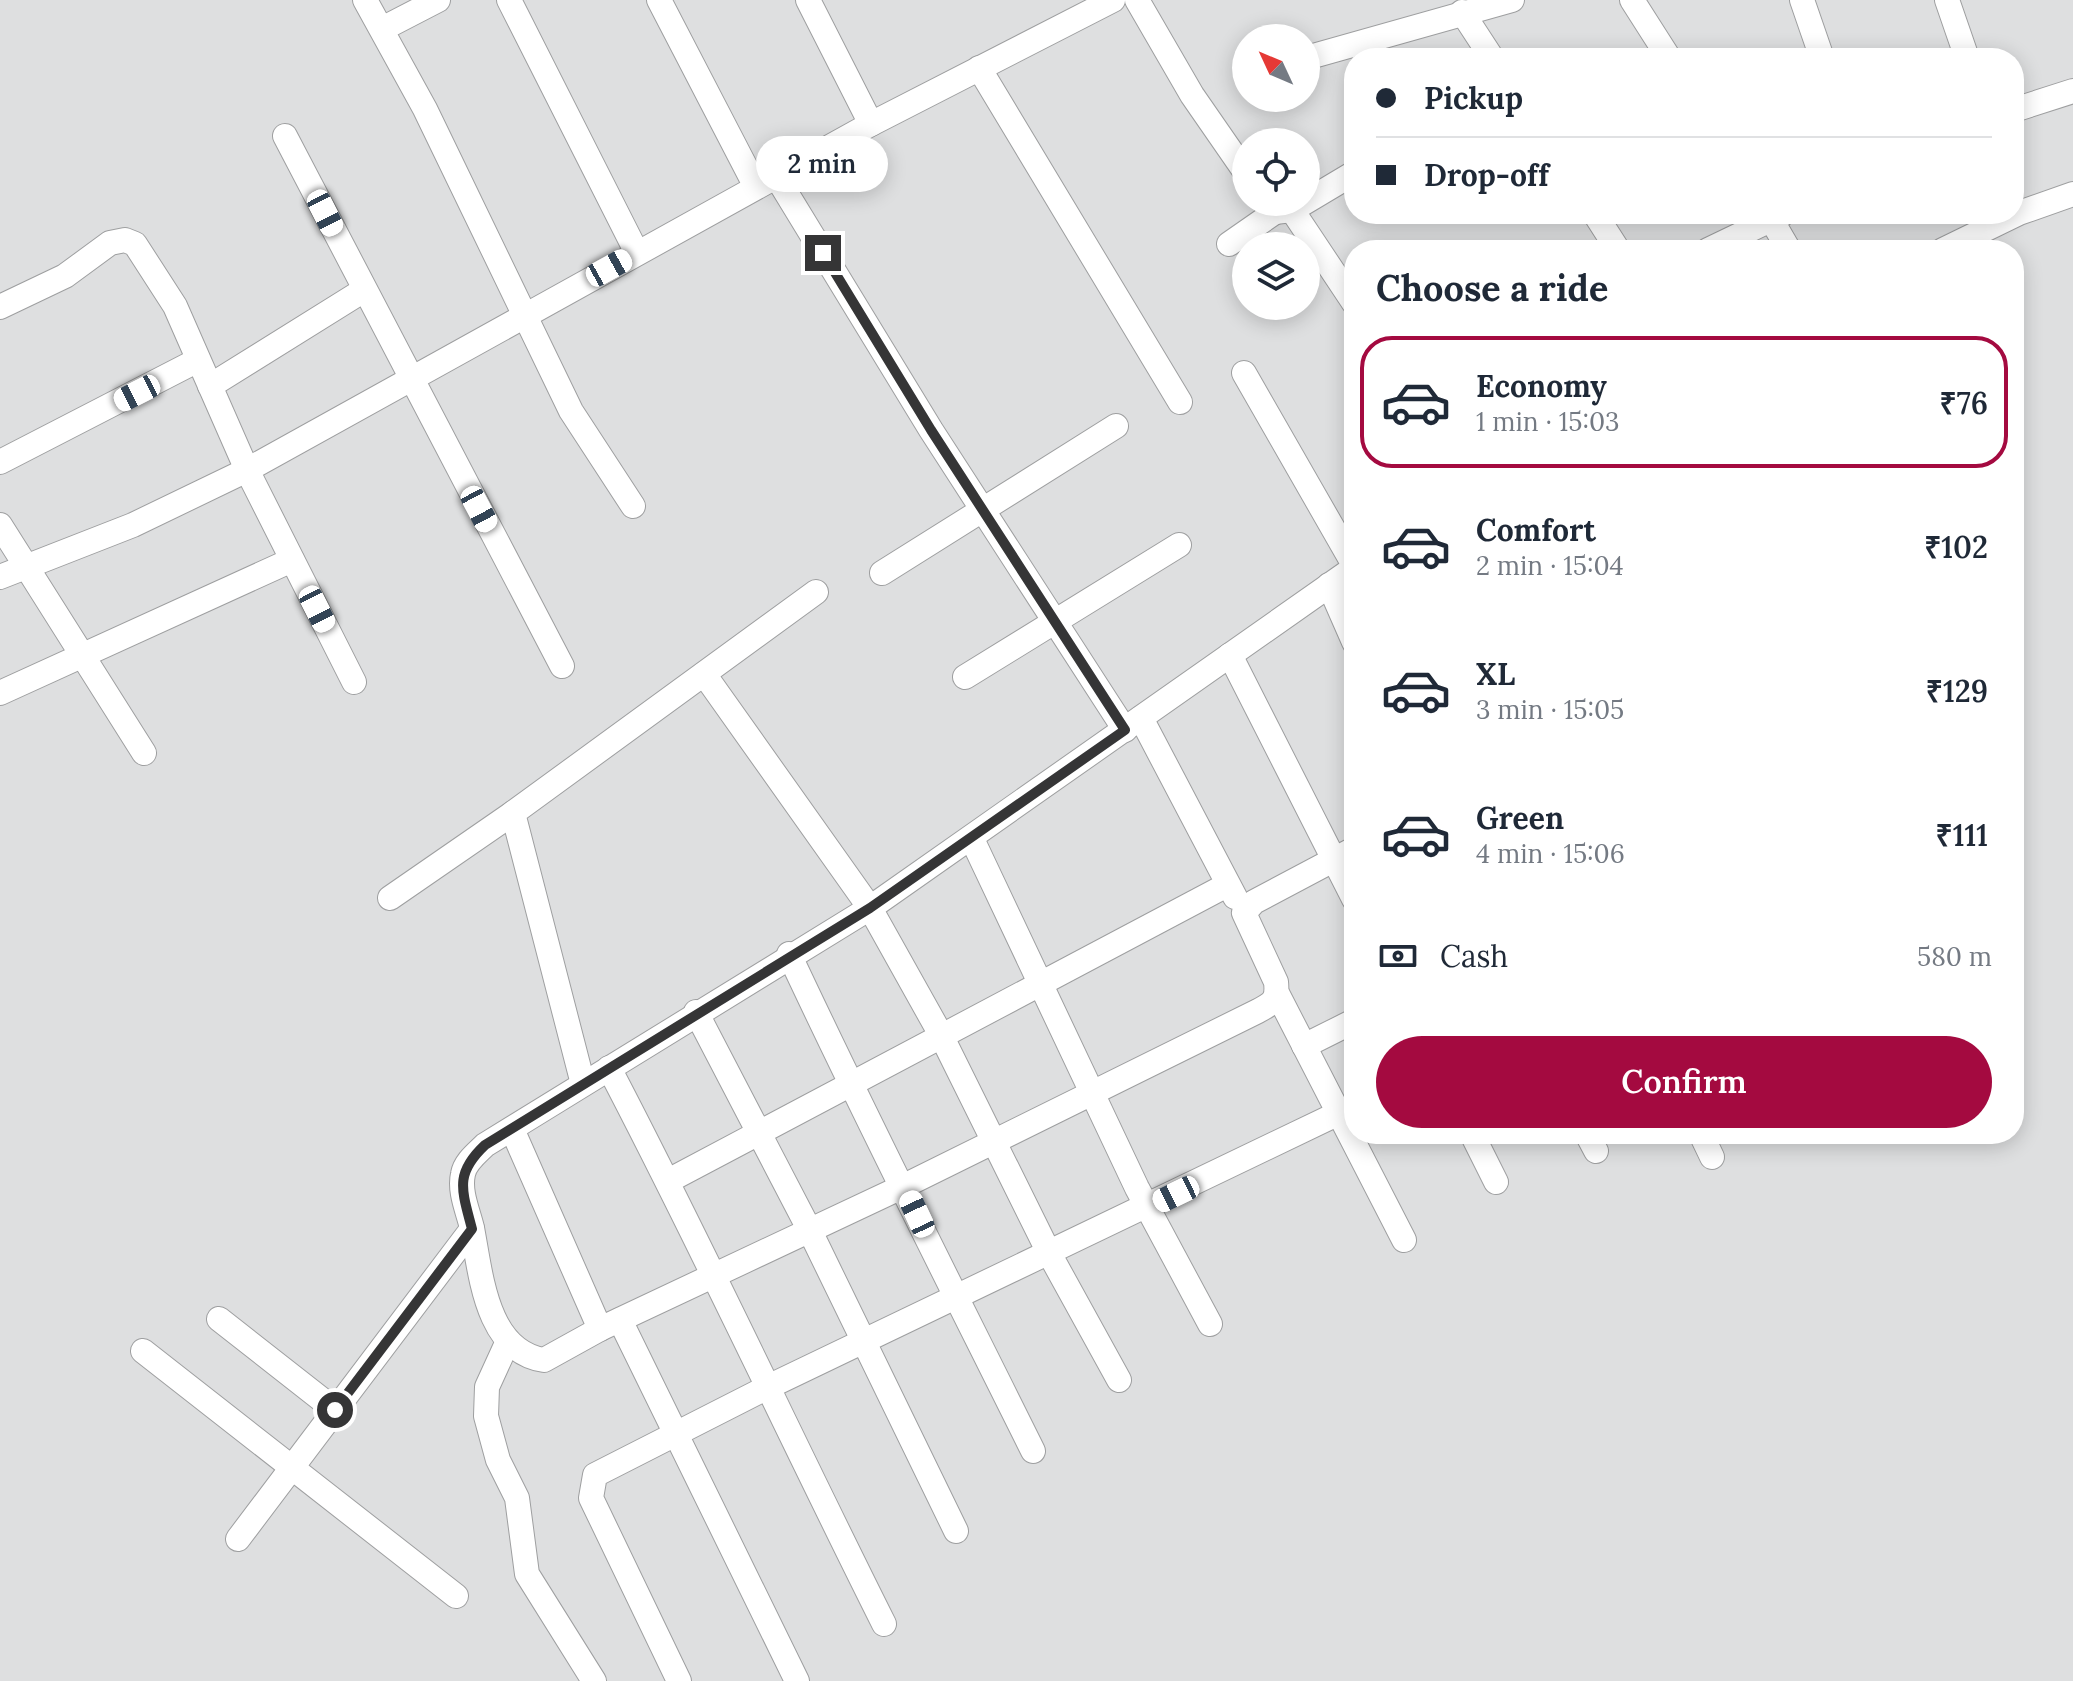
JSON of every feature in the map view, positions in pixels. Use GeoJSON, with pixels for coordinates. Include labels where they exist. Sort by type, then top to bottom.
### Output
{"type":"FeatureCollection","features":[{"type":"Feature","properties":{"kind":"street"},"geometry":{"type":"LineString","coordinates":[[365,0],[571,411],[633,506]]}},
{"type":"Feature","properties":{"kind":"street"},"geometry":{"type":"LineString","coordinates":[[382,29],[438,0]]}},
{"type":"Feature","properties":{"kind":"street"},"geometry":{"type":"LineString","coordinates":[[509,0],[637,253]]}},
{"type":"Feature","properties":{"kind":"street"},"geometry":{"type":"LineString","coordinates":[[659,0],[766,182],[1054,621],[1133,724],[1244,913],[1276,982],[1278,995],[1344,1123]]}},
{"type":"Feature","properties":{"kind":"street"},"geometry":{"type":"LineString","coordinates":[[808,0],[871,124]]}},
{"type":"Feature","properties":{"kind":"street"},"geometry":{"type":"LineString","coordinates":[[0,577],[133,525],[247,470],[871,124],[1113,0]]}},
{"type":"Feature","properties":{"kind":"street"},"geometry":{"type":"LineString","coordinates":[[1137,0],[1192,95],[1232,153]]}},
{"type":"Feature","properties":{"kind":"street"},"geometry":{"type":"LineString","coordinates":[[1320,54],[1512,0]]}},
{"type":"Feature","properties":{"kind":"street"},"geometry":{"type":"LineString","coordinates":[[1632,0],[1663,48]]}},
{"type":"Feature","properties":{"kind":"street"},"geometry":{"type":"LineString","coordinates":[[1802,0],[1819,48]]}},
{"type":"Feature","properties":{"kind":"street"},"geometry":{"type":"LineString","coordinates":[[1947,0],[1964,48]]}},
{"type":"Feature","properties":{"kind":"street"},"geometry":{"type":"LineString","coordinates":[[1462,12],[1485,48]]}},
{"type":"Feature","properties":{"kind":"street"},"geometry":{"type":"LineString","coordinates":[[979,68],[1180,402]]}},
{"type":"Feature","properties":{"kind":"street"},"geometry":{"type":"LineString","coordinates":[[2024,107],[2073,91]]}},
{"type":"Feature","properties":{"kind":"street"},"geometry":{"type":"LineString","coordinates":[[285,136],[562,666]]}},
{"type":"Feature","properties":{"kind":"street"},"geometry":{"type":"LineString","coordinates":[[1320,188],[1344,178]]}},
{"type":"Feature","properties":{"kind":"street"},"geometry":{"type":"LineString","coordinates":[[2024,211],[2073,194]]}},
{"type":"Feature","properties":{"kind":"street"},"geometry":{"type":"LineString","coordinates":[[1229,244],[1266,216]]}},
{"type":"Feature","properties":{"kind":"street"},"geometry":{"type":"LineString","coordinates":[[1283,216],[1344,291]]}},
{"type":"Feature","properties":{"kind":"street"},"geometry":{"type":"LineString","coordinates":[[1728,240],[1759,224]]}},
{"type":"Feature","properties":{"kind":"street"},"geometry":{"type":"LineString","coordinates":[[1964,240],[1996,224]]}},
{"type":"Feature","properties":{"kind":"street"},"geometry":{"type":"LineString","coordinates":[[0,307],[65,276],[110,243],[125,240],[144,254],[175,306],[247,470],[354,682]]}},
{"type":"Feature","properties":{"kind":"street"},"geometry":{"type":"LineString","coordinates":[[210,386],[364,290]]}},
{"type":"Feature","properties":{"kind":"street"},"geometry":{"type":"LineString","coordinates":[[0,462],[198,360]]}},
{"type":"Feature","properties":{"kind":"street"},"geometry":{"type":"LineString","coordinates":[[1244,373],[1344,549]]}},
{"type":"Feature","properties":{"kind":"street"},"geometry":{"type":"LineString","coordinates":[[882,573],[1116,426]]}},
{"type":"Feature","properties":{"kind":"street"},"geometry":{"type":"LineString","coordinates":[[0,525],[144,753]]}},
{"type":"Feature","properties":{"kind":"street"},"geometry":{"type":"LineString","coordinates":[[965,677],[1179,545]]}},
{"type":"Feature","properties":{"kind":"street"},"geometry":{"type":"LineString","coordinates":[[0,693],[292,560]]}},
{"type":"Feature","properties":{"kind":"street"},"geometry":{"type":"LineString","coordinates":[[1278,995],[1275,1002],[1258,1011],[1092,1090],[997,1141],[610,1325],[544,1360],[508,1341],[496,1322],[479,1277],[463,1175],[467,1164],[485,1145],[789,954],[870,908],[1344,574]]}},
{"type":"Feature","properties":{"kind":"street"},"geometry":{"type":"LineString","coordinates":[[1329,585],[1344,619]]}},
{"type":"Feature","properties":{"kind":"street"},"geometry":{"type":"LineString","coordinates":[[390,898],[513,813],[816,592]]}},
{"type":"Feature","properties":{"kind":"street"},"geometry":{"type":"LineString","coordinates":[[1230,655],[1344,854],[1254,902],[1244,913]]}},
{"type":"Feature","properties":{"kind":"street"},"geometry":{"type":"LineString","coordinates":[[704,674],[870,908],[997,1141],[1049,1253],[1119,1380]]}},
{"type":"Feature","properties":{"kind":"street"},"geometry":{"type":"LineString","coordinates":[[513,813],[583,1084]]}},
{"type":"Feature","properties":{"kind":"street"},"geometry":{"type":"LineString","coordinates":[[972,839],[1149,1207],[1210,1324]]}},
{"type":"Feature","properties":{"kind":"street"},"geometry":{"type":"LineString","coordinates":[[668,1181],[941,1035],[1042,986],[1227,885]]}},
{"type":"Feature","properties":{"kind":"street"},"geometry":{"type":"LineString","coordinates":[[789,954],[850,1085],[904,1186],[1033,1451]]}},
{"type":"Feature","properties":{"kind":"street"},"geometry":{"type":"LineString","coordinates":[[696,1012],[810,1231],[956,1531]]}},
{"type":"Feature","properties":{"kind":"street"},"geometry":{"type":"LineString","coordinates":[[1304,1046],[1344,1026]]}},
{"type":"Feature","properties":{"kind":"street"},"geometry":{"type":"LineString","coordinates":[[609,1068],[668,1181],[766,1388],[884,1624]]}},
{"type":"Feature","properties":{"kind":"street"},"geometry":{"type":"LineString","coordinates":[[679,1681],[591,1498],[591,1483],[597,1474],[673,1433],[1149,1207],[1339,1113]]}},
{"type":"Feature","properties":{"kind":"street"},"geometry":{"type":"LineString","coordinates":[[512,1129],[610,1325],[673,1433],[797,1681]]}},
{"type":"Feature","properties":{"kind":"street"},"geometry":{"type":"LineString","coordinates":[[1355,1144],[1404,1240]]}},
{"type":"Feature","properties":{"kind":"street"},"geometry":{"type":"LineString","coordinates":[[1477,1144],[1496,1182]]}},
{"type":"Feature","properties":{"kind":"street"},"geometry":{"type":"LineString","coordinates":[[1706,1144],[1712,1157]]}},
{"type":"Feature","properties":{"kind":"street"},"geometry":{"type":"LineString","coordinates":[[238,1539],[472,1229]]}},
{"type":"Feature","properties":{"kind":"street"},"geometry":{"type":"LineString","coordinates":[[219,1319],[335,1410]]}},
{"type":"Feature","properties":{"kind":"street"},"geometry":{"type":"LineString","coordinates":[[508,1341],[487,1387],[486,1416],[498,1460],[517,1498],[527,1574],[594,1681]]}},
{"type":"Feature","properties":{"kind":"street"},"geometry":{"type":"LineString","coordinates":[[143,1351],[456,1596]]}},
{"type":"Feature","properties":{"kind":"route"},"geometry":{"type":"LineString","coordinates":[[335,1410],[472,1229],[464,1196],[463,1175],[467,1164],[485,1145],[789,954],[870,908],[1125,730],[931,430],[823,253]]}}]}
